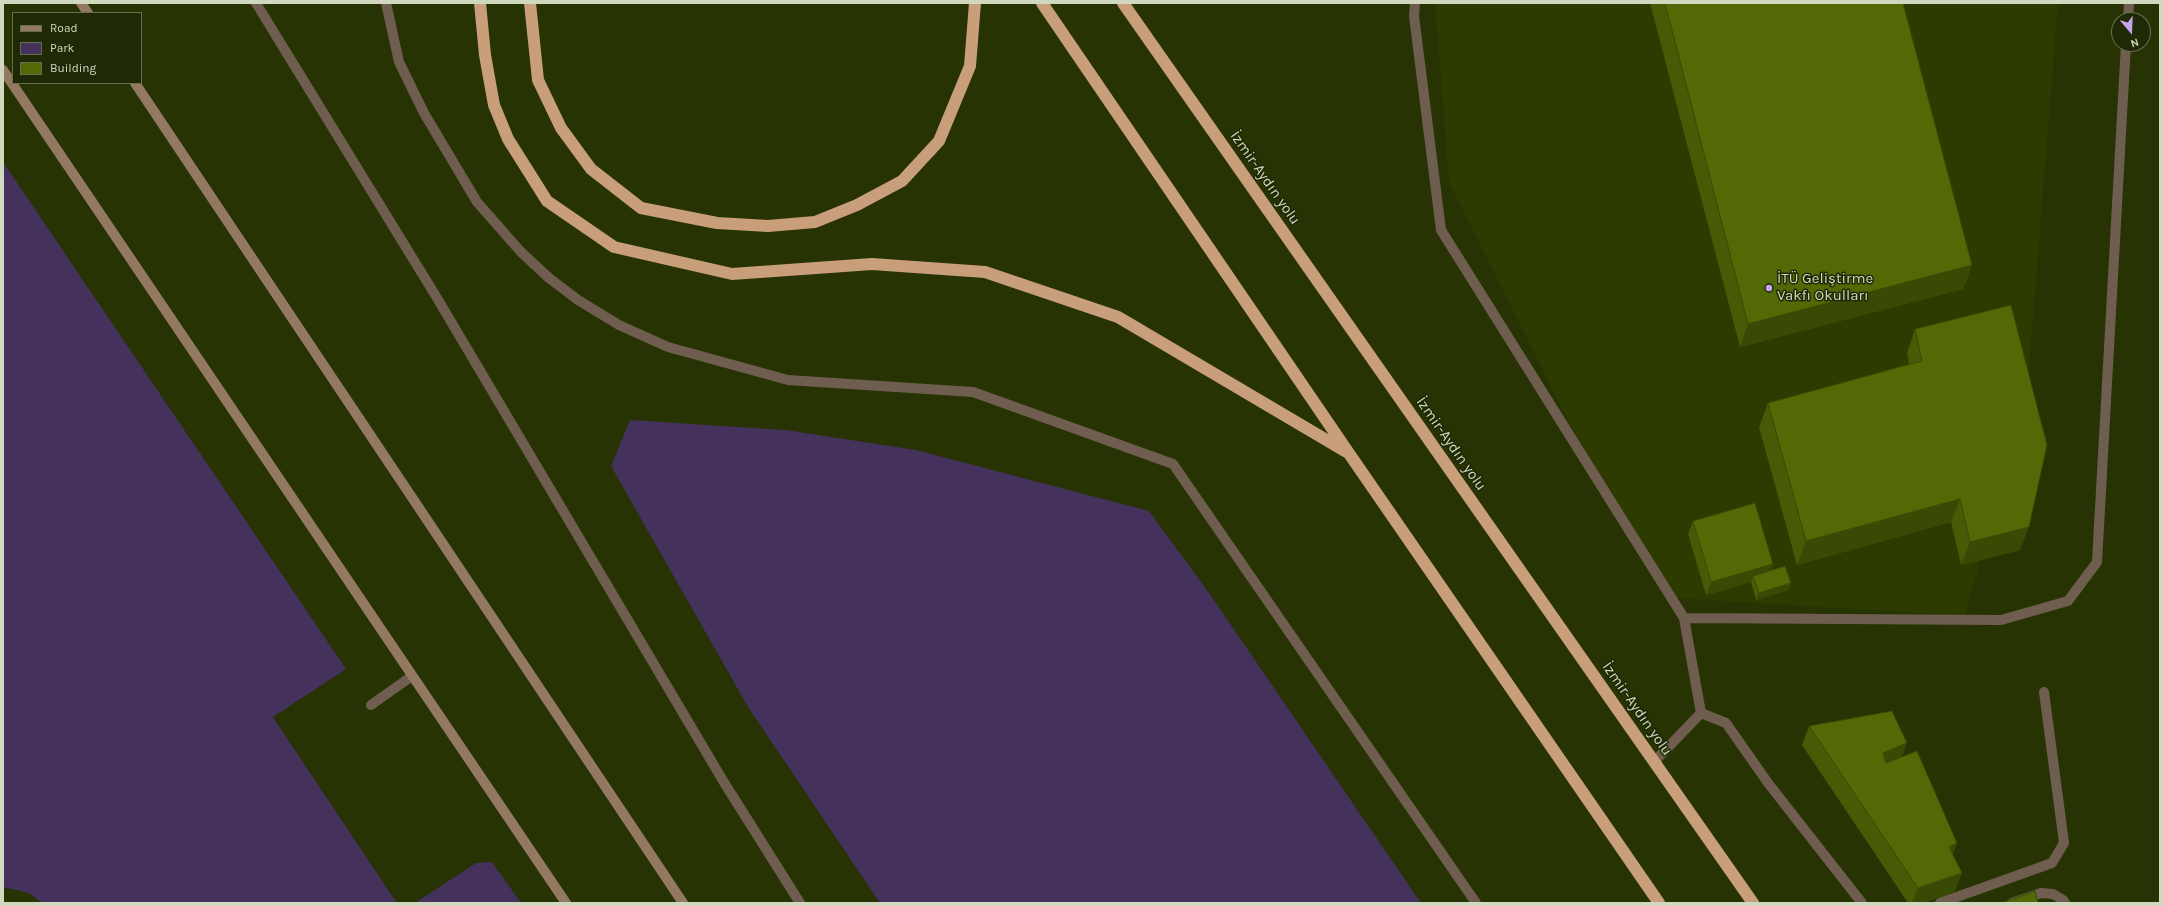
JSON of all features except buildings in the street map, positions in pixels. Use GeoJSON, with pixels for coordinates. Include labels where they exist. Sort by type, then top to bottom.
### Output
{"type":"FeatureCollection","features":[{"type":"Feature","properties":{"kind":"highway"},"geometry":{"type":"LineString","coordinates":[[480,3],[485,55],[494,105],[508,139],[547,201],[614,247],[732,274],[872,264],[986,272],[1118,317],[1348,452]]}},
{"type":"Feature","properties":{"kind":"highway"},"geometry":{"type":"LineString","coordinates":[[530,3],[538,80],[561,128],[591,169],[641,208],[717,223],[768,226],[815,222],[857,205],[902,181],[939,141],[970,66],[975,3]]}},
{"type":"Feature","properties":{"kind":"highway"},"geometry":{"type":"LineString","coordinates":[[1042,3],[1658,903]]}},
{"type":"Feature","properties":{"kind":"highway","name":"İzmir-Aydın yolu"},"geometry":{"type":"LineString","coordinates":[[1123,3],[1753,903]]}},
{"type":"Feature","properties":{"kind":"street"},"geometry":{"type":"LineString","coordinates":[[81,3],[87,12]]}},
{"type":"Feature","properties":{"kind":"street"},"geometry":{"type":"LineString","coordinates":[[3,70],[12,83]]}},
{"type":"Feature","properties":{"kind":"street"},"geometry":{"type":"LineString","coordinates":[[12,84],[566,903]]}},
{"type":"Feature","properties":{"kind":"street"},"geometry":{"type":"LineString","coordinates":[[136,84],[683,903]]}},
{"type":"Feature","properties":{"kind":"lane"},"geometry":{"type":"LineString","coordinates":[[256,3],[441,304],[725,784],[800,903]]}},
{"type":"Feature","properties":{"kind":"lane"},"geometry":{"type":"LineString","coordinates":[[386,3],[399,62],[424,113],[477,202],[521,252],[548,278],[578,300],[607,318],[668,347],[788,380],[973,392],[1173,464],[1476,903]]}},
{"type":"Feature","properties":{"kind":"lane"},"geometry":{"type":"LineString","coordinates":[[1415,3],[1414,16],[1441,230],[1684,618],[1701,713]]}},
{"type":"Feature","properties":{"kind":"lane"},"geometry":{"type":"LineString","coordinates":[[1684,618],[2001,620],[2068,601],[2097,562],[2126,52]]}},
{"type":"Feature","properties":{"kind":"lane"},"geometry":{"type":"LineString","coordinates":[[371,705],[412,676]]}},
{"type":"Feature","properties":{"kind":"lane"},"geometry":{"type":"LineString","coordinates":[[1940,903],[2052,863],[2064,842],[2044,692]]}},
{"type":"Feature","properties":{"kind":"lane"},"geometry":{"type":"LineString","coordinates":[[1654,762],[1701,713]]}},
{"type":"Feature","properties":{"kind":"lane"},"geometry":{"type":"LineString","coordinates":[[1701,713],[1726,723],[1768,783],[1862,903]]}},
{"type":"Feature","properties":{"kind":"lane"},"geometry":{"type":"LineString","coordinates":[[2012,903],[2041,893],[2053,894],[2065,903]]}},
{"type":"Feature","properties":{"kind":"shaded area","name":"İTÜ Geliştirme Vakfı Okulları"},"geometry":{"type":"Polygon","coordinates":[[[1435,3],[2058,3],[2027,393],[1965,616],[1677,598],[1573,430],[1449,182],[1435,3]]]}},
{"type":"Feature","properties":{"kind":"green space"},"geometry":{"type":"Polygon","coordinates":[[[3,162],[346,669],[273,717],[397,903],[42,903],[29,893],[3,887],[3,162]]]}},
{"type":"Feature","properties":{"kind":"green space"},"geometry":{"type":"Polygon","coordinates":[[[630,420],[786,430],[916,450],[1149,511],[1207,590],[1421,903],[880,903],[748,707],[611,466],[630,420]]]}},
{"type":"Feature","properties":{"kind":"green space"},"geometry":{"type":"Polygon","coordinates":[[[492,862],[521,903],[415,903],[476,863],[492,862]]]}},
{"type":"Feature","properties":{"kind":"place","name":"İTÜ Geliştirme Vakfı Okulları"},"geometry":{"type":"Point","coordinates":[1769,288]}}]}
